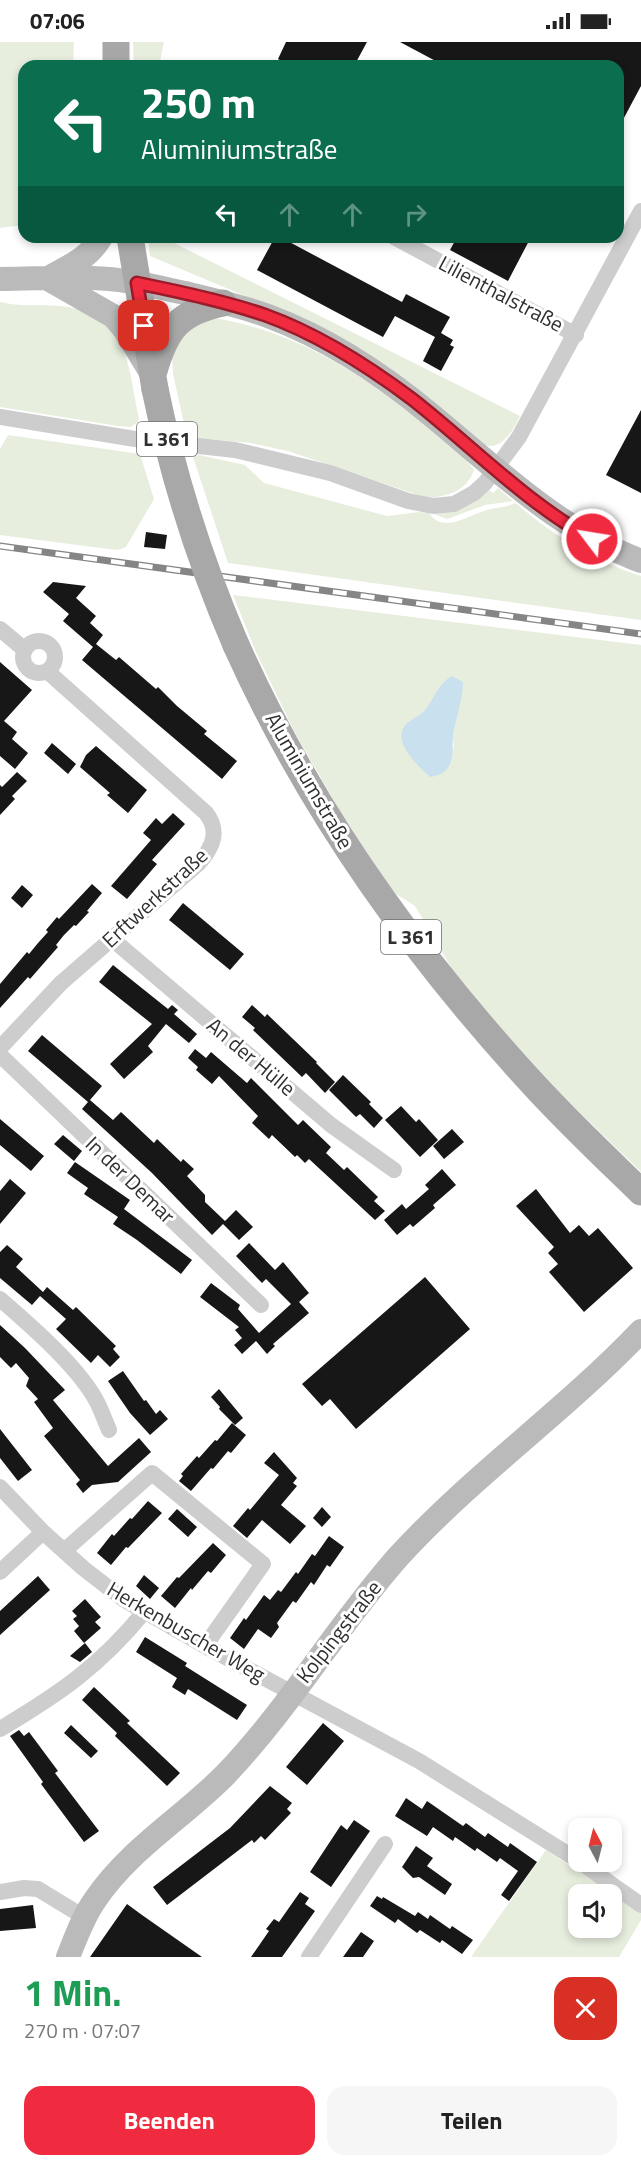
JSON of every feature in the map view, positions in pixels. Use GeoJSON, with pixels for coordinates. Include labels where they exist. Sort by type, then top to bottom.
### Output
{"type":"FeatureCollection","features":[{"type":"Feature","properties":{"kind":"main road"},"geometry":{"type":"LineString","coordinates":[[116,42],[116,60]]}},
{"type":"Feature","properties":{"kind":"main road","name":"L 361"},"geometry":{"type":"LineString","coordinates":[[131,243],[137,283]]}},
{"type":"Feature","properties":{"kind":"main road","name":"Aluminiumstraße"},"geometry":{"type":"LineString","coordinates":[[137,283],[154,382],[184,499],[212,585],[236,645],[273,721],[352,856],[455,993],[525,1076],[641,1192]]}},
{"type":"Feature","properties":{"kind":"main road"},"geometry":{"type":"LineString","coordinates":[[154,382],[161,346],[176,324],[199,309],[224,303]]}},
{"type":"Feature","properties":{"kind":"street","name":"Lilienthalstraße"},"geometry":{"type":"LineString","coordinates":[[0,417],[135,439],[235,450],[330,472],[408,501],[433,506],[454,504],[474,493],[495,471],[519,437],[641,211]]}},
{"type":"Feature","properties":{"kind":"street"},"geometry":{"type":"LineString","coordinates":[[48,278],[88,254],[97,243]]}},
{"type":"Feature","properties":{"kind":"street","name":"Lilienthalstraße"},"geometry":{"type":"LineString","coordinates":[[405,243],[576,335]]}},
{"type":"Feature","properties":{"kind":"street"},"geometry":{"type":"LineString","coordinates":[[48,278],[113,316],[125,330],[154,382]]}},
{"type":"Feature","properties":{"kind":"street"},"geometry":{"type":"LineString","coordinates":[[0,279],[99,279],[137,283],[224,303],[280,321],[368,368],[432,415],[495,471],[573,529],[641,561]]}},
{"type":"Feature","properties":{"kind":"street","name":"Erftwerkstraße"},"geometry":{"type":"LineString","coordinates":[[0,629],[25,650],[24,660],[28,669],[37,673],[47,671],[68,681],[206,813],[213,826],[214,836],[212,844],[202,859],[46,999],[0,1048]]}},
{"type":"Feature","properties":{"kind":"street"},"geometry":{"type":"LineString","coordinates":[[25,650],[38,642],[44,642],[52,648],[54,663],[47,671]]}},
{"type":"Feature","properties":{"kind":"street","name":"An der Hülle"},"geometry":{"type":"LineString","coordinates":[[112,939],[331,1125],[394,1170]]}},
{"type":"Feature","properties":{"kind":"street","name":"In der Demar"},"geometry":{"type":"LineString","coordinates":[[0,1055],[261,1305]]}},
{"type":"Feature","properties":{"kind":"street"},"geometry":{"type":"LineString","coordinates":[[0,1299],[42,1337],[78,1376],[98,1403],[109,1430]]}},
{"type":"Feature","properties":{"kind":"street","name":"Kolpingstraße"},"geometry":{"type":"LineString","coordinates":[[68,1957],[84,1917],[114,1875],[226,1774],[399,1556],[476,1480],[641,1331]]}},
{"type":"Feature","properties":{"kind":"street"},"geometry":{"type":"LineString","coordinates":[[64,1551],[152,1473],[263,1564],[205,1646]]}},
{"type":"Feature","properties":{"kind":"street","name":"Herkenbuscher Weg"},"geometry":{"type":"LineString","coordinates":[[0,1486],[64,1551],[102,1584],[144,1612],[419,1761],[568,1854]]}},
{"type":"Feature","properties":{"kind":"street"},"geometry":{"type":"LineString","coordinates":[[0,1572],[43,1532]]}},
{"type":"Feature","properties":{"kind":"street"},"geometry":{"type":"LineString","coordinates":[[0,1729],[64,1689],[90,1669],[110,1651],[144,1612]]}},
{"type":"Feature","properties":{"kind":"street"},"geometry":{"type":"LineString","coordinates":[[309,1957],[385,1845]]}},
{"type":"Feature","properties":{"kind":"street","name":"Herkenbuscher Weg"},"geometry":{"type":"LineString","coordinates":[[595,1872],[641,1905]]}},
{"type":"Feature","properties":{"kind":"street"},"geometry":{"type":"LineString","coordinates":[[0,1892],[24,1888],[38,1889],[84,1917]]}},
{"type":"Feature","properties":{"kind":"green space"},"geometry":{"type":"Polygon","coordinates":[[[0,42],[74,42],[73,60],[18,60],[18,226],[0,228],[0,42]]]}},
{"type":"Feature","properties":{"kind":"green space"},"geometry":{"type":"Polygon","coordinates":[[[133,42],[164,42],[160,60],[134,60],[133,42]]]}},
{"type":"Feature","properties":{"kind":"green space"},"geometry":{"type":"Polygon","coordinates":[[[149,243],[174,243],[520,416],[505,439],[495,445],[484,445],[468,437],[281,311],[150,256],[149,243]]]}},
{"type":"Feature","properties":{"kind":"green space"},"geometry":{"type":"Polygon","coordinates":[[[0,302],[60,306],[83,311],[100,319],[112,330],[127,360],[139,418],[137,423],[130,427],[118,426],[0,407],[0,302]]]}},
{"type":"Feature","properties":{"kind":"green space"},"geometry":{"type":"Polygon","coordinates":[[[210,317],[267,331],[293,341],[342,366],[446,440],[474,470],[471,477],[455,491],[427,498],[288,451],[251,443],[187,437],[173,374],[172,354],[184,328],[210,317]]]}},
{"type":"Feature","properties":{"kind":"green space"},"geometry":{"type":"Polygon","coordinates":[[[8,435],[140,454],[154,499],[126,547],[118,550],[0,535],[0,449],[8,435]]]}},
{"type":"Feature","properties":{"kind":"green space"},"geometry":{"type":"Polygon","coordinates":[[[199,455],[245,465],[264,483],[387,516],[429,513],[435,519],[448,523],[516,503],[544,526],[575,546],[608,563],[641,576],[641,620],[228,563],[193,457],[199,455]]]}},
{"type":"Feature","properties":{"kind":"green space"},"geometry":{"type":"Polygon","coordinates":[[[498,488],[513,501],[485,505],[447,519],[434,514],[457,510],[489,490],[493,493],[498,488]]]}},
{"type":"Feature","properties":{"kind":"green space"},"geometry":{"type":"Polygon","coordinates":[[[233,595],[641,645],[641,1172],[562,1095],[499,1026],[452,969],[415,906],[393,892],[340,811],[295,733],[256,652],[233,595]],[[458,708],[424,711],[416,718],[454,749],[453,738],[458,708]]]}},
{"type":"Feature","properties":{"kind":"green space"},"geometry":{"type":"Polygon","coordinates":[[[546,1850],[568,1864],[568,1872],[580,1872],[598,1884],[568,1884],[568,1938],[622,1938],[622,1900],[641,1912],[641,1920],[619,1957],[471,1957],[546,1850]]]}},
{"type":"Feature","properties":{"kind":"water"},"geometry":{"type":"Polygon","coordinates":[[[452,676],[463,682],[454,731],[452,759],[445,771],[430,777],[404,747],[402,733],[406,724],[424,712],[440,687],[452,676]]]}},
{"type":"Feature","properties":{"kind":"building"},"geometry":{"type":"Polygon","coordinates":[[[286,42],[367,42],[357,60],[278,59],[286,42]]]}},
{"type":"Feature","properties":{"kind":"building"},"geometry":{"type":"Polygon","coordinates":[[[400,42],[641,42],[641,86],[624,118],[624,60],[434,60],[400,42]]]}},
{"type":"Feature","properties":{"kind":"building"},"geometry":{"type":"Polygon","coordinates":[[[272,243],[291,243],[402,302],[406,294],[450,317],[441,333],[453,340],[450,345],[454,347],[441,371],[423,361],[435,337],[395,316],[383,337],[257,270],[272,243]]]}},
{"type":"Feature","properties":{"kind":"building"},"geometry":{"type":"Polygon","coordinates":[[[454,243],[528,243],[508,281],[450,250],[454,243]]]}},
{"type":"Feature","properties":{"kind":"building"},"geometry":{"type":"Polygon","coordinates":[[[641,410],[641,493],[606,475],[641,410]]]}},
{"type":"Feature","properties":{"kind":"building"},"geometry":{"type":"Polygon","coordinates":[[[146,532],[167,535],[165,549],[144,547],[146,532]]]}},
{"type":"Feature","properties":{"kind":"building"},"geometry":{"type":"Polygon","coordinates":[[[53,582],[86,586],[76,598],[96,616],[90,623],[103,635],[96,644],[116,660],[119,657],[156,689],[158,687],[207,731],[204,734],[237,761],[222,779],[82,660],[93,647],[63,621],[69,614],[43,592],[53,582]]]}},
{"type":"Feature","properties":{"kind":"building"},"geometry":{"type":"Polygon","coordinates":[[[0,662],[32,690],[4,721],[17,732],[12,739],[28,753],[15,769],[0,756],[0,662]]]}},
{"type":"Feature","properties":{"kind":"building"},"geometry":{"type":"Polygon","coordinates":[[[52,743],[76,764],[68,774],[44,753],[52,743]]]}},
{"type":"Feature","properties":{"kind":"building"},"geometry":{"type":"Polygon","coordinates":[[[96,746],[147,790],[128,813],[107,795],[110,793],[80,767],[86,755],[96,746]]]}},
{"type":"Feature","properties":{"kind":"building"},"geometry":{"type":"Polygon","coordinates":[[[17,772],[27,781],[12,796],[15,799],[0,815],[0,785],[2,787],[17,772]]]}},
{"type":"Feature","properties":{"kind":"building"},"geometry":{"type":"Polygon","coordinates":[[[173,813],[185,824],[152,860],[157,864],[127,899],[111,886],[151,840],[143,833],[156,818],[162,824],[173,813]]]}},
{"type":"Feature","properties":{"kind":"building"},"geometry":{"type":"Polygon","coordinates":[[[92,884],[102,893],[87,911],[89,912],[64,935],[56,945],[58,947],[30,979],[28,977],[0,1008],[0,984],[27,952],[29,954],[48,932],[46,930],[57,917],[59,919],[92,884]]]}},
{"type":"Feature","properties":{"kind":"building"},"geometry":{"type":"Polygon","coordinates":[[[22,885],[33,895],[22,908],[11,898],[22,885]]]}},
{"type":"Feature","properties":{"kind":"building"},"geometry":{"type":"Polygon","coordinates":[[[183,903],[244,954],[230,970],[169,920],[183,903]]]}},
{"type":"Feature","properties":{"kind":"building"},"geometry":{"type":"Polygon","coordinates":[[[113,965],[168,1009],[172,1005],[178,1010],[174,1014],[197,1034],[189,1043],[166,1024],[148,1046],[153,1052],[124,1079],[110,1064],[152,1024],[99,982],[113,965]]]}},
{"type":"Feature","properties":{"kind":"building"},"geometry":{"type":"Polygon","coordinates":[[[252,1005],[265,1017],[267,1014],[335,1082],[325,1093],[306,1073],[302,1077],[242,1017],[252,1005]]]}},
{"type":"Feature","properties":{"kind":"building"},"geometry":{"type":"Polygon","coordinates":[[[42,1035],[102,1086],[90,1100],[113,1120],[121,1112],[154,1143],[157,1139],[181,1162],[183,1159],[194,1169],[187,1176],[205,1195],[205,1202],[225,1221],[236,1210],[253,1227],[239,1240],[223,1224],[212,1235],[152,1173],[82,1109],[88,1102],[28,1051],[42,1035]]]}},
{"type":"Feature","properties":{"kind":"building"},"geometry":{"type":"Polygon","coordinates":[[[195,1049],[206,1058],[211,1052],[247,1083],[251,1078],[298,1125],[303,1120],[331,1147],[326,1153],[344,1170],[347,1167],[378,1197],[374,1201],[385,1211],[375,1220],[309,1159],[305,1163],[297,1155],[295,1157],[272,1135],[269,1139],[252,1123],[258,1116],[219,1076],[212,1084],[196,1070],[198,1067],[188,1058],[195,1049]]]}},
{"type":"Feature","properties":{"kind":"building"},"geometry":{"type":"Polygon","coordinates":[[[343,1075],[371,1102],[369,1104],[383,1118],[374,1128],[360,1114],[356,1117],[329,1090],[343,1075]]]}},
{"type":"Feature","properties":{"kind":"building"},"geometry":{"type":"Polygon","coordinates":[[[401,1106],[416,1122],[419,1119],[438,1140],[420,1157],[385,1120],[401,1106]]]}},
{"type":"Feature","properties":{"kind":"building"},"geometry":{"type":"Polygon","coordinates":[[[0,1119],[44,1156],[31,1171],[0,1145],[0,1119]]]}},
{"type":"Feature","properties":{"kind":"building"},"geometry":{"type":"Polygon","coordinates":[[[452,1129],[464,1142],[444,1159],[433,1146],[452,1129]]]}},
{"type":"Feature","properties":{"kind":"building"},"geometry":{"type":"Polygon","coordinates":[[[63,1135],[82,1151],[74,1161],[54,1144],[63,1135]]]}},
{"type":"Feature","properties":{"kind":"building"},"geometry":{"type":"Polygon","coordinates":[[[75,1162],[130,1200],[124,1209],[192,1260],[181,1274],[113,1224],[118,1217],[84,1194],[88,1188],[67,1173],[75,1162]]]}},
{"type":"Feature","properties":{"kind":"building"},"geometry":{"type":"Polygon","coordinates":[[[442,1169],[456,1185],[413,1227],[410,1224],[397,1235],[384,1220],[402,1204],[406,1209],[429,1189],[425,1185],[442,1169]]]}},
{"type":"Feature","properties":{"kind":"building"},"geometry":{"type":"Polygon","coordinates":[[[10,1179],[26,1193],[0,1224],[0,1191],[10,1179]]]}},
{"type":"Feature","properties":{"kind":"building"},"geometry":{"type":"Polygon","coordinates":[[[536,1189],[570,1233],[579,1225],[589,1236],[598,1228],[633,1268],[584,1312],[549,1272],[558,1264],[548,1253],[554,1247],[516,1206],[536,1189]]]}},
{"type":"Feature","properties":{"kind":"building"},"geometry":{"type":"Polygon","coordinates":[[[249,1243],[275,1270],[283,1262],[309,1293],[299,1302],[309,1313],[273,1344],[275,1346],[267,1354],[256,1341],[242,1354],[234,1345],[242,1338],[235,1330],[239,1327],[200,1297],[211,1283],[240,1305],[238,1309],[259,1333],[291,1304],[266,1279],[262,1283],[236,1256],[249,1243]]]}},
{"type":"Feature","properties":{"kind":"building"},"geometry":{"type":"Polygon","coordinates":[[[7,1245],[23,1259],[16,1267],[43,1292],[47,1287],[73,1310],[76,1307],[116,1346],[113,1349],[120,1357],[110,1367],[98,1355],[91,1363],[56,1329],[66,1319],[40,1296],[32,1305],[0,1278],[0,1252],[7,1245]]]}},
{"type":"Feature","properties":{"kind":"building"},"geometry":{"type":"Polygon","coordinates":[[[425,1277],[470,1329],[356,1429],[330,1399],[322,1406],[302,1384],[425,1277]]]}},
{"type":"Feature","properties":{"kind":"building"},"geometry":{"type":"Polygon","coordinates":[[[0,1325],[65,1390],[53,1400],[108,1466],[139,1438],[151,1452],[118,1482],[92,1485],[83,1493],[76,1484],[80,1480],[44,1436],[53,1428],[34,1402],[38,1399],[26,1386],[29,1378],[16,1363],[11,1368],[0,1357],[0,1325]]]}},
{"type":"Feature","properties":{"kind":"building"},"geometry":{"type":"Polygon","coordinates":[[[123,1371],[156,1414],[160,1410],[168,1419],[150,1435],[130,1413],[108,1381],[123,1371]]]}},
{"type":"Feature","properties":{"kind":"building"},"geometry":{"type":"Polygon","coordinates":[[[219,1389],[243,1418],[235,1425],[211,1397],[219,1389]]]}},
{"type":"Feature","properties":{"kind":"building"},"geometry":{"type":"Polygon","coordinates":[[[232,1423],[246,1435],[231,1453],[228,1451],[191,1491],[179,1481],[183,1476],[181,1474],[197,1456],[199,1458],[215,1440],[217,1441],[232,1423]]]}},
{"type":"Feature","properties":{"kind":"building"},"geometry":{"type":"Polygon","coordinates":[[[0,1429],[32,1470],[18,1481],[0,1458],[0,1429]]]}},
{"type":"Feature","properties":{"kind":"building"},"geometry":{"type":"Polygon","coordinates":[[[274,1452],[297,1478],[293,1483],[297,1486],[281,1505],[306,1526],[290,1544],[262,1520],[247,1538],[233,1526],[248,1508],[250,1510],[279,1475],[264,1463],[274,1452]]]}},
{"type":"Feature","properties":{"kind":"building"},"geometry":{"type":"Polygon","coordinates":[[[148,1501],[162,1513],[128,1548],[126,1547],[111,1565],[97,1553],[112,1534],[114,1536],[148,1501]]]}},
{"type":"Feature","properties":{"kind":"building"},"geometry":{"type":"Polygon","coordinates":[[[322,1507],[331,1517],[322,1527],[313,1518],[322,1507]]]}},
{"type":"Feature","properties":{"kind":"building"},"geometry":{"type":"Polygon","coordinates":[[[177,1509],[197,1527],[188,1537],[168,1519],[177,1509]]]}},
{"type":"Feature","properties":{"kind":"building"},"geometry":{"type":"Polygon","coordinates":[[[329,1536],[344,1547],[330,1567],[327,1565],[314,1585],[311,1582],[296,1603],[293,1601],[277,1623],[279,1627],[271,1638],[258,1629],[244,1649],[230,1638],[264,1595],[270,1600],[278,1590],[281,1592],[312,1554],[315,1556],[329,1536]]]}},
{"type":"Feature","properties":{"kind":"building"},"geometry":{"type":"Polygon","coordinates":[[[213,1543],[226,1555],[211,1573],[208,1571],[192,1590],[191,1588],[175,1608],[161,1596],[177,1577],[179,1578],[213,1543]]]}},
{"type":"Feature","properties":{"kind":"building"},"geometry":{"type":"Polygon","coordinates":[[[144,1575],[159,1588],[150,1599],[136,1586],[144,1575]]]}},
{"type":"Feature","properties":{"kind":"building"},"geometry":{"type":"Polygon","coordinates":[[[38,1576],[50,1590],[0,1635],[0,1611],[38,1576]]]}},
{"type":"Feature","properties":{"kind":"building"},"geometry":{"type":"Polygon","coordinates":[[[85,1599],[101,1617],[95,1622],[101,1628],[84,1643],[74,1631],[79,1626],[73,1619],[77,1616],[72,1611],[85,1599]]]}},
{"type":"Feature","properties":{"kind":"building"},"geometry":{"type":"Polygon","coordinates":[[[145,1637],[187,1663],[185,1666],[247,1705],[237,1720],[188,1689],[185,1695],[172,1687],[177,1678],[136,1652],[145,1637]]]}},
{"type":"Feature","properties":{"kind":"building"},"geometry":{"type":"Polygon","coordinates":[[[85,1643],[92,1652],[80,1662],[70,1656],[85,1643]]]}},
{"type":"Feature","properties":{"kind":"building"},"geometry":{"type":"Polygon","coordinates":[[[94,1687],[130,1721],[127,1723],[180,1773],[167,1786],[115,1736],[117,1733],[82,1700],[94,1687]]]}},
{"type":"Feature","properties":{"kind":"building"},"geometry":{"type":"Polygon","coordinates":[[[323,1723],[344,1741],[307,1785],[286,1767],[323,1723]]]}},
{"type":"Feature","properties":{"kind":"building"},"geometry":{"type":"Polygon","coordinates":[[[71,1725],[98,1751],[91,1758],[64,1733],[71,1725]]]}},
{"type":"Feature","properties":{"kind":"building"},"geometry":{"type":"Polygon","coordinates":[[[19,1730],[24,1736],[29,1732],[58,1771],[55,1773],[99,1831],[84,1842],[41,1784],[43,1782],[10,1736],[19,1730]]]}},
{"type":"Feature","properties":{"kind":"building"},"geometry":{"type":"Polygon","coordinates":[[[270,1786],[292,1803],[287,1809],[291,1813],[265,1840],[261,1836],[254,1843],[252,1840],[167,1905],[153,1887],[230,1828],[270,1786]]]}},
{"type":"Feature","properties":{"kind":"building"},"geometry":{"type":"Polygon","coordinates":[[[406,1798],[422,1809],[427,1801],[463,1826],[466,1823],[485,1837],[488,1833],[508,1847],[510,1843],[537,1862],[509,1901],[501,1895],[518,1871],[500,1858],[497,1862],[477,1848],[475,1851],[455,1837],[453,1841],[433,1827],[427,1836],[395,1816],[406,1798]]]}},
{"type":"Feature","properties":{"kind":"building"},"geometry":{"type":"Polygon","coordinates":[[[354,1820],[370,1831],[331,1887],[310,1872],[341,1825],[347,1830],[354,1820]]]}},
{"type":"Feature","properties":{"kind":"building"},"geometry":{"type":"Polygon","coordinates":[[[416,1846],[433,1858],[427,1866],[452,1884],[445,1895],[419,1877],[413,1878],[402,1867],[416,1846]]]}},
{"type":"Feature","properties":{"kind":"building"},"geometry":{"type":"Polygon","coordinates":[[[300,1892],[309,1898],[305,1904],[315,1911],[282,1957],[251,1957],[269,1931],[266,1929],[274,1919],[279,1922],[300,1892]]]}},
{"type":"Feature","properties":{"kind":"building"},"geometry":{"type":"Polygon","coordinates":[[[377,1896],[382,1899],[383,1897],[415,1916],[418,1912],[428,1919],[430,1915],[450,1929],[452,1926],[473,1940],[462,1954],[442,1940],[440,1943],[420,1930],[417,1933],[398,1919],[395,1923],[370,1906],[377,1896]]]}},
{"type":"Feature","properties":{"kind":"building"},"geometry":{"type":"Polygon","coordinates":[[[127,1904],[142,1915],[202,1957],[90,1957],[127,1904]]]}},
{"type":"Feature","properties":{"kind":"building"},"geometry":{"type":"Polygon","coordinates":[[[33,1905],[36,1928],[0,1931],[0,1909],[33,1905]]]}},
{"type":"Feature","properties":{"kind":"building"},"geometry":{"type":"Polygon","coordinates":[[[361,1932],[374,1941],[363,1957],[343,1957],[361,1932]]]}},
{"type":"Feature","properties":{"kind":"railway"},"geometry":{"type":"LineString","coordinates":[[0,546],[641,634]]}},
{"type":"Feature","properties":{"kind":"route"},"geometry":{"type":"LineString","coordinates":[[144,326],[137,283],[255,312],[306,333],[368,368],[398,389],[432,415],[495,471],[573,529],[592,539]]}}]}
